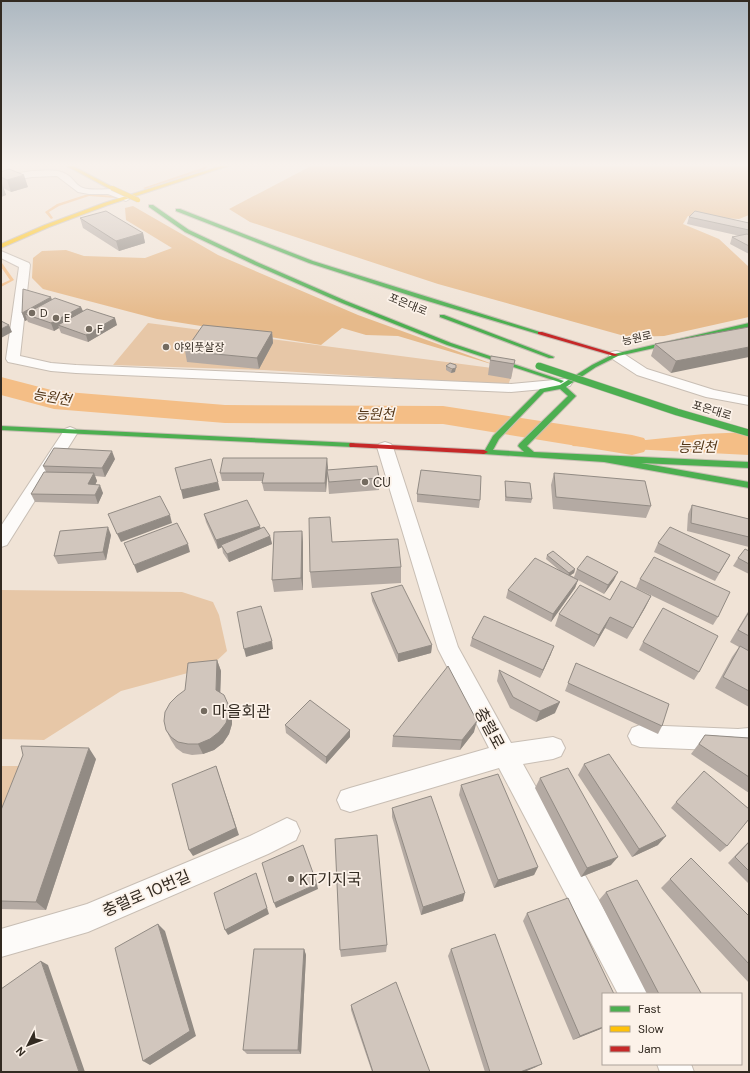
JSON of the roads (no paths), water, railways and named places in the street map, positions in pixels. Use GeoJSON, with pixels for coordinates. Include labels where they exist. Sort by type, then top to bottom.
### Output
{"type":"FeatureCollection","features":[{"type":"Feature","properties":{"kind":"main road"},"geometry":{"type":"LineString","coordinates":[[1,246],[76,216]]}},
{"type":"Feature","properties":{"kind":"main road"},"geometry":{"type":"LineString","coordinates":[[166,216],[187,231],[257,264],[344,302],[449,344],[564,385],[572,396],[522,446],[532,455]]}},
{"type":"Feature","properties":{"kind":"main road"},"geometry":{"type":"LineString","coordinates":[[173,216],[265,259],[323,283]]}},
{"type":"Feature","properties":{"kind":"main road","name":"포은대로"},"geometry":{"type":"LineString","coordinates":[[191,216],[231,235],[402,301]]}},
{"type":"Feature","properties":{"kind":"main road"},"geometry":{"type":"LineString","coordinates":[[195,216],[311,262],[423,298],[616,355]]}},
{"type":"Feature","properties":{"kind":"main road","name":"포은대로"},"geometry":{"type":"LineString","coordinates":[[432,312],[554,359]]}},
{"type":"Feature","properties":{"kind":"main road","name":"능원로"},"geometry":{"type":"LineString","coordinates":[[488,452],[496,438],[542,390],[564,385],[594,366],[616,355],[749,325]]}},
{"type":"Feature","properties":{"kind":"main road","name":"포은대로"},"geometry":{"type":"LineString","coordinates":[[489,347],[539,366],[677,412],[749,433]]}},
{"type":"Feature","properties":{"kind":"main road"},"geometry":{"type":"LineString","coordinates":[[579,367],[601,374]]}},
{"type":"Feature","properties":{"kind":"main road"},"geometry":{"type":"LineString","coordinates":[[1,428],[749,465]]}},
{"type":"Feature","properties":{"kind":"main road"},"geometry":{"type":"LineString","coordinates":[[604,459],[749,485]]}},
{"type":"Feature","properties":{"kind":"street"},"geometry":{"type":"LineString","coordinates":[[1,254],[25,265],[13,359],[51,367],[76,369],[511,388],[564,385]]}},
{"type":"Feature","properties":{"kind":"street"},"geometry":{"type":"LineString","coordinates":[[616,355],[642,372],[711,394],[749,401]]}},
{"type":"Feature","properties":{"kind":"street"},"geometry":{"type":"LineString","coordinates":[[1,540],[70,432]]}},
{"type":"Feature","properties":{"kind":"street","name":"충렬로"},"geometry":{"type":"LineString","coordinates":[[385,447],[448,649],[633,993]]}},
{"type":"Feature","properties":{"kind":"street"},"geometry":{"type":"LineString","coordinates":[[640,736],[738,740],[749,739]]}},
{"type":"Feature","properties":{"kind":"street"},"geometry":{"type":"LineString","coordinates":[[350,800],[504,755],[553,748]]}},
{"type":"Feature","properties":{"kind":"street","name":"충렬로 10번길"},"geometry":{"type":"LineString","coordinates":[[1,943],[88,918],[259,845],[287,830]]}},
{"type":"Feature","properties":{"kind":"water"},"geometry":{"type":"Polygon","coordinates":[[[588,429],[636,441],[704,434],[749,432],[749,455],[572,446],[588,429]]]}},
{"type":"Feature","properties":{"kind":"waterway"},"geometry":{"type":"LineString","coordinates":[[1,264],[12,280],[1,286]]}},
{"type":"Feature","properties":{"kind":"waterway","name":"능원천"},"geometry":{"type":"LineString","coordinates":[[1,386],[54,400],[225,414],[443,415],[632,445]]}},
{"type":"Feature","properties":{"kind":"place","name":"D"},"geometry":{"type":"Point","coordinates":[32,313]}},
{"type":"Feature","properties":{"kind":"place","name":"E"},"geometry":{"type":"Point","coordinates":[56,318]}},
{"type":"Feature","properties":{"kind":"place","name":"F"},"geometry":{"type":"Point","coordinates":[89,329]}},
{"type":"Feature","properties":{"kind":"place","name":"야외풋살장"},"geometry":{"type":"Point","coordinates":[166,347]}},
{"type":"Feature","properties":{"kind":"place","name":"CU"},"geometry":{"type":"Point","coordinates":[365,482]}},
{"type":"Feature","properties":{"kind":"place","name":"마을회관"},"geometry":{"type":"Point","coordinates":[204,711]}},
{"type":"Feature","properties":{"kind":"place","name":"KT기지국"},"geometry":{"type":"Point","coordinates":[291,879]}}]}
